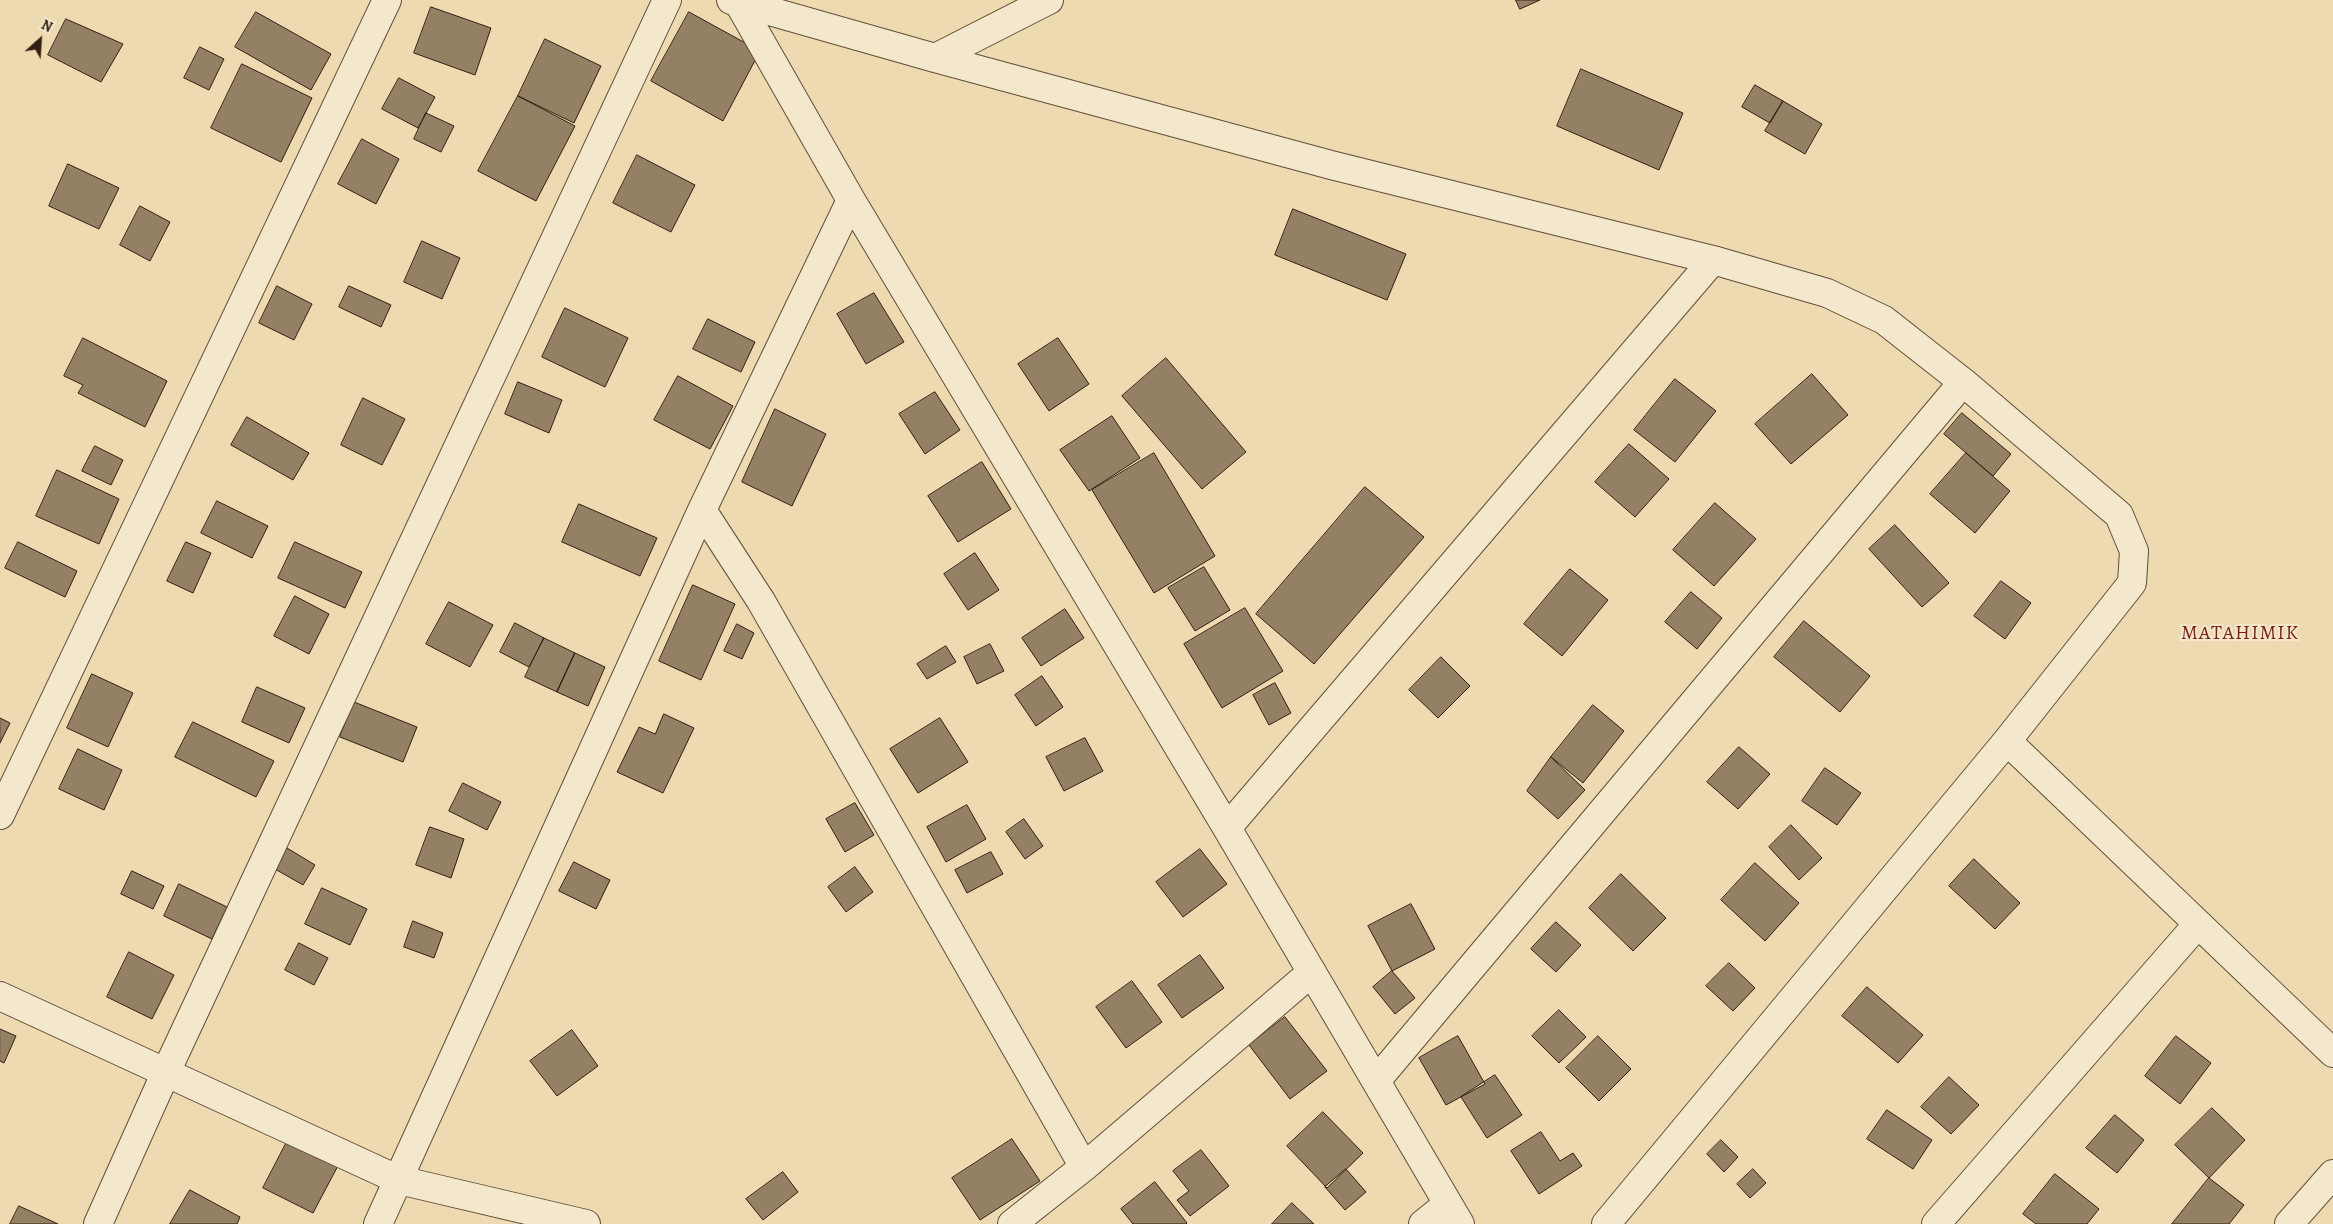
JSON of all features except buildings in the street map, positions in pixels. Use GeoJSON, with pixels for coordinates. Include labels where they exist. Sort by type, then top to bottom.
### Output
{"type":"FeatureCollection","features":[{"type":"Feature","properties":{"kind":"street"},"geometry":{"type":"LineString","coordinates":[[0,815],[387,0]]}},
{"type":"Feature","properties":{"kind":"street"},"geometry":{"type":"LineString","coordinates":[[98,1224],[166,1072],[667,0]]}},
{"type":"Feature","properties":{"kind":"street"},"geometry":{"type":"LineString","coordinates":[[735,0],[935,58],[1321,162],[1713,260],[1827,294],[1884,320],[1963,382],[2119,514],[2134,551],[2132,583],[2007,742],[1606,1224]]}},
{"type":"Feature","properties":{"kind":"street"},"geometry":{"type":"LineString","coordinates":[[735,0],[851,200],[1227,828],[1454,1214],[1423,1224]]}},
{"type":"Feature","properties":{"kind":"street"},"geometry":{"type":"LineString","coordinates":[[935,58],[1049,0]]}},
{"type":"Feature","properties":{"kind":"street"},"geometry":{"type":"LineString","coordinates":[[378,1224],[702,510],[851,200]]}},
{"type":"Feature","properties":{"kind":"street"},"geometry":{"type":"LineString","coordinates":[[1227,828],[1713,260]]}},
{"type":"Feature","properties":{"kind":"street"},"geometry":{"type":"LineString","coordinates":[[1376,1081],[1963,382]]}},
{"type":"Feature","properties":{"kind":"street"},"geometry":{"type":"LineString","coordinates":[[702,510],[761,601],[1084,1167]]}},
{"type":"Feature","properties":{"kind":"street"},"geometry":{"type":"LineString","coordinates":[[2007,742],[2333,1053]]}},
{"type":"Feature","properties":{"kind":"street"},"geometry":{"type":"LineString","coordinates":[[1936,1224],[2198,925]]}},
{"type":"Feature","properties":{"kind":"street"},"geometry":{"type":"LineString","coordinates":[[1012,1224],[1084,1167],[1312,972]]}},
{"type":"Feature","properties":{"kind":"street"},"geometry":{"type":"LineString","coordinates":[[0,996],[399,1180],[586,1224]]}},
{"type":"Feature","properties":{"kind":"street"},"geometry":{"type":"LineString","coordinates":[[2289,1224],[2333,1174]]}},
{"type":"Feature","properties":{"kind":"district","name":"MATAHIMIK"},"geometry":{"type":"Point","coordinates":[2240,634]}}]}
